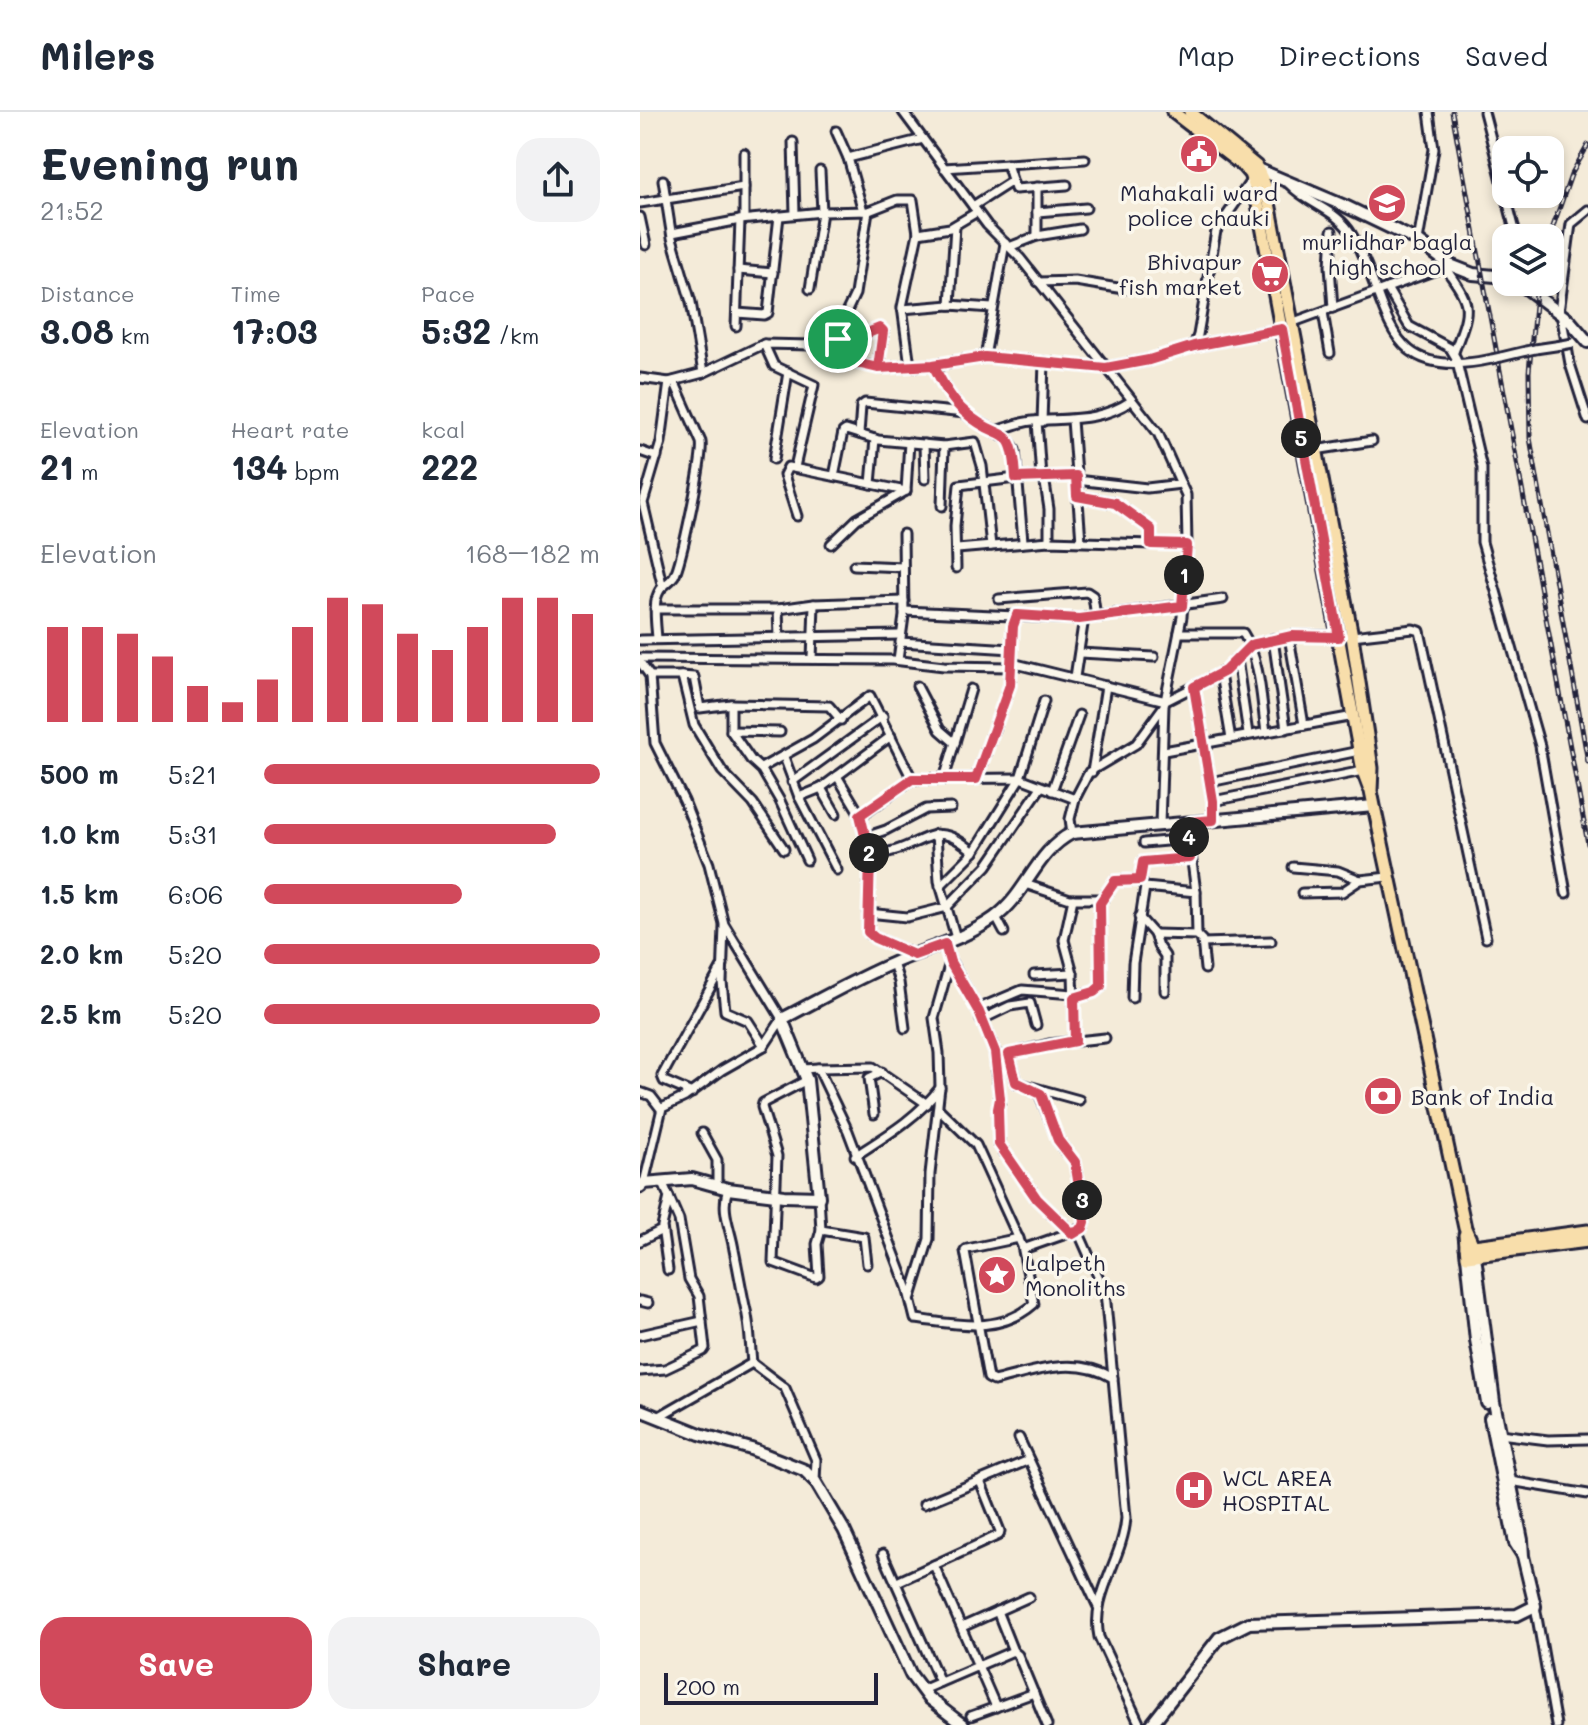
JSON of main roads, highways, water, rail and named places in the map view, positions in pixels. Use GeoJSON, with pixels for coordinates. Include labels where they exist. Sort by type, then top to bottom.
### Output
{"type":"FeatureCollection","features":[{"type":"Feature","properties":{"kind":"main road"},"geometry":{"type":"LineString","coordinates":[[1173,112],[1256,174]]}},
{"type":"Feature","properties":{"kind":"main road"},"geometry":{"type":"LineString","coordinates":[[1190,112],[1266,187],[1285,325],[1359,751],[1371,791],[1470,1251]]}},
{"type":"Feature","properties":{"kind":"main road"},"geometry":{"type":"LineString","coordinates":[[1309,451],[1352,636],[1372,768],[1371,791]]}},
{"type":"Feature","properties":{"kind":"main road"},"geometry":{"type":"LineString","coordinates":[[1470,1251],[1588,1231]]}},
{"type":"Feature","properties":{"kind":"main road"},"geometry":{"type":"LineString","coordinates":[[1470,1251],[1588,1241]]}},
{"type":"Feature","properties":{"kind":"railway"},"geometry":{"type":"LineString","coordinates":[[1452,112],[1588,844]]}},
{"type":"Feature","properties":{"kind":"railway"},"geometry":{"type":"LineString","coordinates":[[1554,224],[1571,175],[1588,145]]}},
{"type":"Feature","properties":{"kind":"railway"},"geometry":{"type":"LineString","coordinates":[[1536,296],[1529,372],[1530,438],[1588,762]]}},
{"type":"Feature","properties":{"kind":"place","name":"Mahakali ward police chauki"},"geometry":{"type":"Point","coordinates":[1199,154]}},
{"type":"Feature","properties":{"kind":"place","name":"murlidhar bagla high school"},"geometry":{"type":"Point","coordinates":[1387,203]}},
{"type":"Feature","properties":{"kind":"place","name":"Bhivapur fish market"},"geometry":{"type":"Point","coordinates":[1270,274]}},
{"type":"Feature","properties":{"kind":"place","name":"Bank of India"},"geometry":{"type":"Point","coordinates":[1383,1096]}},
{"type":"Feature","properties":{"kind":"place","name":"Lalpeth Monoliths"},"geometry":{"type":"Point","coordinates":[997,1275]}},
{"type":"Feature","properties":{"kind":"place","name":"WCL AREA HOSPITAL"},"geometry":{"type":"Point","coordinates":[1194,1490]}}]}
